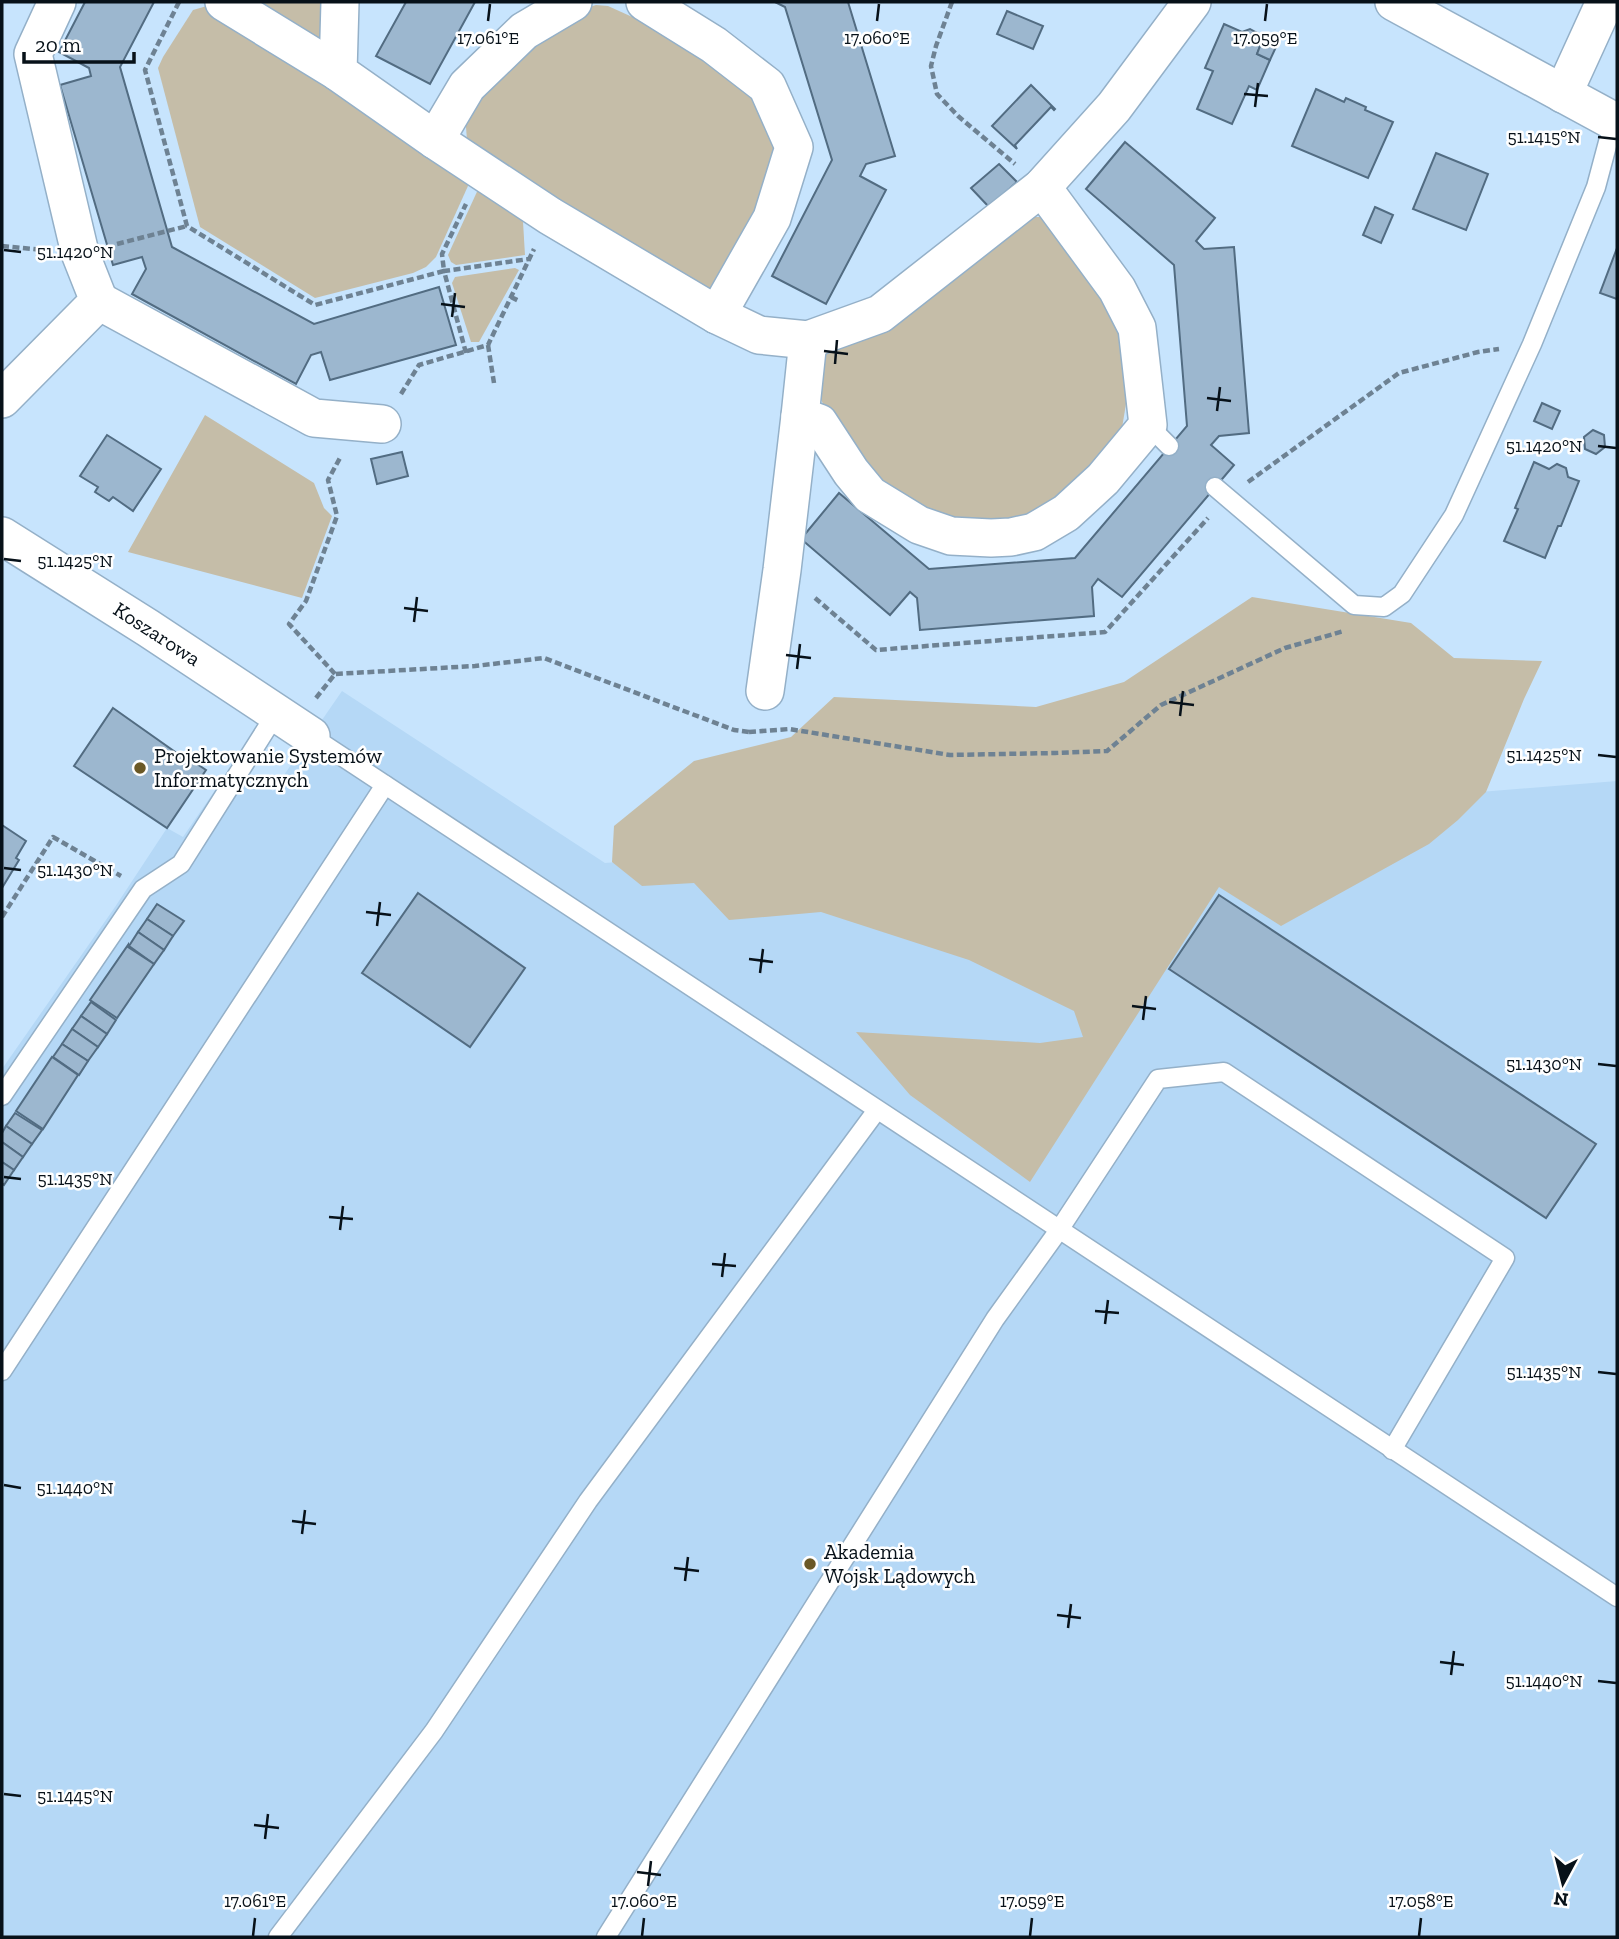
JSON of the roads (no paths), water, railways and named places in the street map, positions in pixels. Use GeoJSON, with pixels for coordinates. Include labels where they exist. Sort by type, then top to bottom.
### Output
{"type":"FeatureCollection","features":[{"type":"Feature","properties":{"kind":"street"},"geometry":{"type":"LineString","coordinates":[[57,2],[33,54],[80,253],[99,301],[314,418],[372,424]]}},
{"type":"Feature","properties":{"kind":"street"},"geometry":{"type":"LineString","coordinates":[[224,2],[338,72],[550,216],[717,316],[759,335],[808,340],[880,314],[1042,187],[1114,107],[1192,2]]}},
{"type":"Feature","properties":{"kind":"street"},"geometry":{"type":"LineString","coordinates":[[338,72],[340,2]]}},
{"type":"Feature","properties":{"kind":"street"},"geometry":{"type":"LineString","coordinates":[[435,140],[467,86],[524,31],[573,2]]}},
{"type":"Feature","properties":{"kind":"street"},"geometry":{"type":"LineString","coordinates":[[645,2],[714,45],[767,86],[794,147],[772,218],[717,316]]}},
{"type":"Feature","properties":{"kind":"street"},"geometry":{"type":"LineString","coordinates":[[1394,2],[1617,124]]}},
{"type":"Feature","properties":{"kind":"street"},"geometry":{"type":"LineString","coordinates":[[1563,94],[1605,2]]}},
{"type":"Feature","properties":{"kind":"street"},"geometry":{"type":"LineString","coordinates":[[800,416],[819,423],[851,472],[870,495],[919,525],[951,536],[991,538],[1034,532],[1066,513],[1103,479],[1158,436],[1137,328],[1117,289],[1042,187]]}},
{"type":"Feature","properties":{"kind":"street"},"geometry":{"type":"LineString","coordinates":[[2,399],[99,301]]}},
{"type":"Feature","properties":{"kind":"street"},"geometry":{"type":"LineString","coordinates":[[765,691],[782,570],[808,340]]}},
{"type":"Feature","properties":{"kind":"street","name":"Koszarowa"},"geometry":{"type":"LineString","coordinates":[[2,536],[294,724]]}},
{"type":"Feature","properties":{"kind":"lane"},"geometry":{"type":"LineString","coordinates":[[1221,492],[1354,605],[1384,607],[1402,594],[1454,514],[1537,332],[1596,187],[1608,142],[1617,124]]}},
{"type":"Feature","properties":{"kind":"lane"},"geometry":{"type":"LineString","coordinates":[[2,1096],[143,888],[181,864],[294,724],[1617,1597]]}},
{"type":"Feature","properties":{"kind":"lane"},"geometry":{"type":"LineString","coordinates":[[2,1371],[385,785]]}},
{"type":"Feature","properties":{"kind":"lane"},"geometry":{"type":"LineString","coordinates":[[606,1937],[995,1319],[1059,1230],[1158,1079],[1224,1072],[1504,1258],[1392,1450]]}},
{"type":"Feature","properties":{"kind":"lane"},"geometry":{"type":"LineString","coordinates":[[278,1937],[434,1731],[588,1501],[877,1110]]}},
{"type":"Feature","properties":{"kind":"place","name":"Projektowanie Systemów Informatycznych"},"geometry":{"type":"Point","coordinates":[140,768]}},
{"type":"Feature","properties":{"kind":"place","name":"Akademia Wojsk Lądowych"},"geometry":{"type":"Point","coordinates":[810,1564]}}]}
